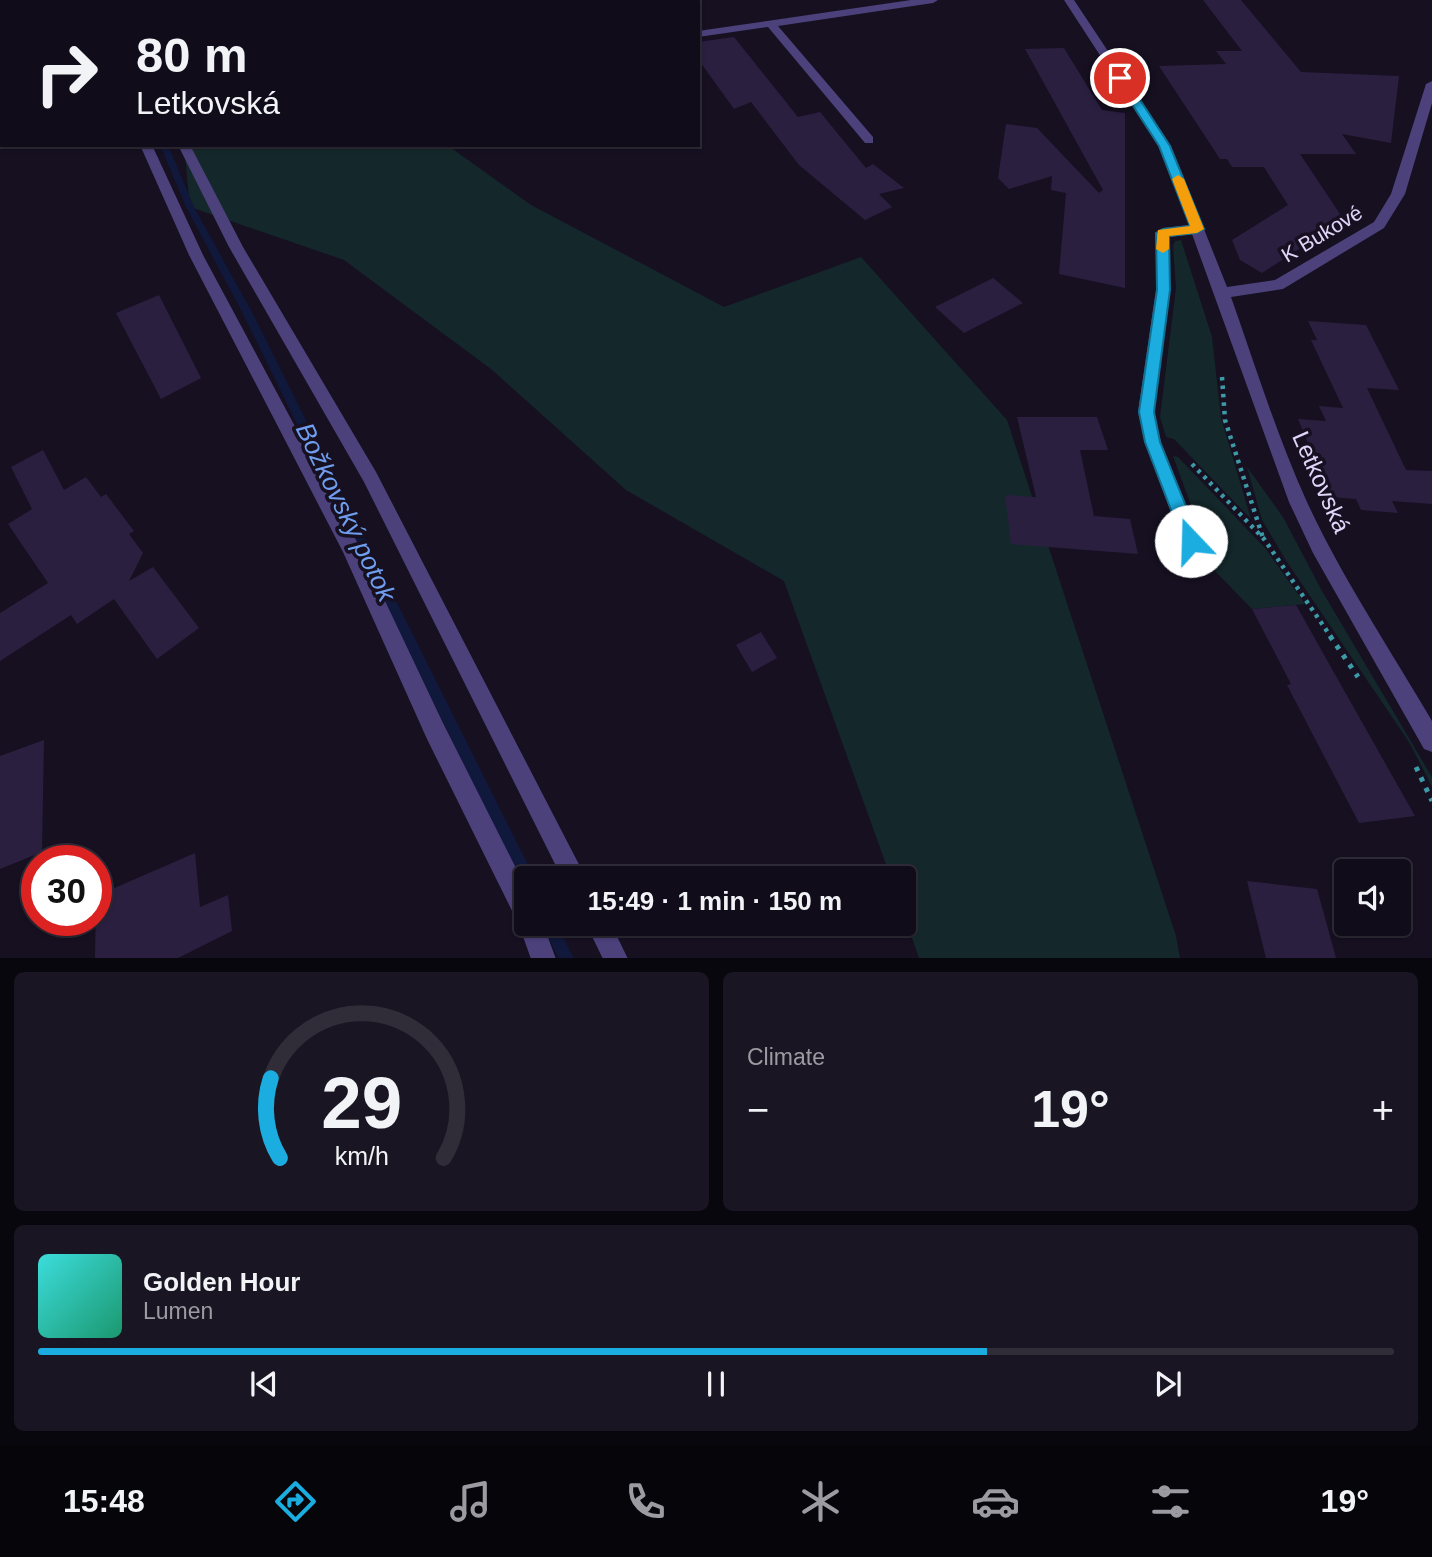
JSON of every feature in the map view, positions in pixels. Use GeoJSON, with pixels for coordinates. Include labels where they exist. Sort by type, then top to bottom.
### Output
{"type":"FeatureCollection","features":[{"type":"Feature","properties":{"kind":"street"},"geometry":{"type":"LineString","coordinates":[[700,34],[933,0]]}},
{"type":"Feature","properties":{"kind":"street","name":"Letkovská"},"geometry":{"type":"LineString","coordinates":[[1069,0],[1165,146],[1223,293],[1273,440],[1298,502],[1320,547],[1432,741]]}},
{"type":"Feature","properties":{"kind":"street"},"geometry":{"type":"LineString","coordinates":[[770,23],[869,140]]}},
{"type":"Feature","properties":{"kind":"street","name":"K Bukové"},"geometry":{"type":"LineString","coordinates":[[1223,293],[1278,285],[1379,225],[1398,194],[1432,84]]}},
{"type":"Feature","properties":{"kind":"street"},"geometry":{"type":"LineString","coordinates":[[147,147],[196,255],[350,548],[435,731],[514,890]]}},
{"type":"Feature","properties":{"kind":"street"},"geometry":{"type":"LineString","coordinates":[[185,147],[236,247],[370,477],[568,866]]}},
{"type":"Feature","properties":{"kind":"street"},"geometry":{"type":"LineString","coordinates":[[1191,541],[1153,442],[1146,412],[1163,290],[1163,233],[1197,229]]}},
{"type":"Feature","properties":{"kind":"street"},"geometry":{"type":"LineString","coordinates":[[536,936],[544,958]]}},
{"type":"Feature","properties":{"kind":"street"},"geometry":{"type":"LineString","coordinates":[[604,936],[616,958]]}},
{"type":"Feature","properties":{"kind":"path"},"geometry":{"type":"LineString","coordinates":[[1221,373],[1225,420],[1264,539]]}},
{"type":"Feature","properties":{"kind":"path"},"geometry":{"type":"LineString","coordinates":[[1153,442],[1180,452],[1264,539],[1362,683]]}},
{"type":"Feature","properties":{"kind":"path"},"geometry":{"type":"LineString","coordinates":[[1411,759],[1432,800]]}},
{"type":"Feature","properties":{"kind":"green space"},"geometry":{"type":"Polygon","coordinates":[[[184,147],[450,147],[531,205],[724,307],[861,257],[1007,420],[1176,936],[1180,958],[919,958],[911,936],[916,936],[916,866],[887,866],[784,581],[626,490],[491,369],[344,260],[190,207],[184,147]]]}},
{"type":"Feature","properties":{"kind":"green space"},"geometry":{"type":"Polygon","coordinates":[[[1181,240],[1212,337],[1221,418],[1251,519],[1174,439],[1166,437],[1160,417],[1176,288],[1173,246],[1175,241],[1181,240]]]}},
{"type":"Feature","properties":{"kind":"green space"},"geometry":{"type":"Polygon","coordinates":[[[1173,456],[1178,457],[1265,548],[1305,604],[1252,609],[1215,571],[1173,456]]]}},
{"type":"Feature","properties":{"kind":"green space"},"geometry":{"type":"Polygon","coordinates":[[[1247,467],[1283,517],[1322,591],[1432,777],[1432,787],[1409,742],[1287,562],[1262,520],[1247,467]]]}},
{"type":"Feature","properties":{"kind":"building"},"geometry":{"type":"Polygon","coordinates":[[[1203,0],[1241,0],[1301,72],[1399,76],[1391,143],[1342,134],[1356,154],[1300,154],[1344,220],[1262,273],[1240,260],[1232,240],[1288,205],[1264,167],[1232,167],[1227,159],[1220,159],[1159,66],[1226,64],[1216,51],[1242,51],[1203,0]]]}},
{"type":"Feature","properties":{"kind":"building"},"geometry":{"type":"Polygon","coordinates":[[[734,37],[798,117],[820,112],[866,168],[873,164],[904,188],[879,194],[892,207],[865,220],[799,165],[751,102],[734,109],[700,62],[700,42],[734,37]]]}},
{"type":"Feature","properties":{"kind":"building"},"geometry":{"type":"Polygon","coordinates":[[[1064,48],[1102,110],[1125,113],[1125,288],[1059,274],[1066,193],[1051,190],[1052,176],[1009,189],[998,178],[1006,124],[1037,128],[1099,193],[1103,190],[1025,49],[1064,48]]]}},
{"type":"Feature","properties":{"kind":"building"},"geometry":{"type":"Polygon","coordinates":[[[993,278],[1023,303],[964,333],[935,307],[993,278]]]}},
{"type":"Feature","properties":{"kind":"building"},"geometry":{"type":"Polygon","coordinates":[[[159,295],[201,378],[161,399],[116,313],[159,295]]]}},
{"type":"Feature","properties":{"kind":"building"},"geometry":{"type":"Polygon","coordinates":[[[1308,321],[1366,325],[1399,390],[1367,388],[1406,470],[1432,471],[1432,504],[1392,501],[1398,513],[1361,510],[1356,499],[1330,497],[1298,419],[1326,421],[1319,406],[1343,408],[1311,340],[1317,340],[1308,321]]]}},
{"type":"Feature","properties":{"kind":"building"},"geometry":{"type":"Polygon","coordinates":[[[1017,417],[1097,417],[1108,450],[1080,450],[1094,516],[1130,519],[1138,554],[1011,544],[1005,495],[1036,497],[1017,417]]]}},
{"type":"Feature","properties":{"kind":"building"},"geometry":{"type":"Polygon","coordinates":[[[43,450],[64,490],[86,477],[101,497],[106,494],[134,531],[129,534],[143,553],[129,581],[153,567],[199,628],[157,659],[114,599],[77,624],[71,615],[0,661],[0,613],[48,583],[8,524],[32,509],[11,467],[43,450]]]}},
{"type":"Feature","properties":{"kind":"building"},"geometry":{"type":"Polygon","coordinates":[[[1296,605],[1415,816],[1359,823],[1287,685],[1291,684],[1252,609],[1296,605]]]}},
{"type":"Feature","properties":{"kind":"building"},"geometry":{"type":"Polygon","coordinates":[[[761,632],[777,658],[752,672],[736,645],[761,632]]]}},
{"type":"Feature","properties":{"kind":"building"},"geometry":{"type":"Polygon","coordinates":[[[44,740],[42,845],[21,845],[21,860],[0,869],[0,756],[44,740]]]}},
{"type":"Feature","properties":{"kind":"building"},"geometry":{"type":"Polygon","coordinates":[[[195,853],[200,907],[228,895],[232,931],[178,958],[95,958],[95,936],[112,936],[112,889],[195,853]]]}},
{"type":"Feature","properties":{"kind":"building"},"geometry":{"type":"Polygon","coordinates":[[[1247,881],[1317,889],[1336,958],[1266,958],[1247,881]]]}},
{"type":"Feature","properties":{"kind":"waterway","name":"Božkovský potok"},"geometry":{"type":"LineString","coordinates":[[165,147],[190,207],[247,312],[521,866]]}},
{"type":"Feature","properties":{"kind":"waterway","name":"Božkovský potok"},"geometry":{"type":"LineString","coordinates":[[555,936],[566,958]]}},
{"type":"Feature","properties":{"kind":"slow traffic"},"geometry":{"type":"LineString","coordinates":[[1163,249],[1163,233],[1197,229],[1178,179]]}},
{"type":"Feature","properties":{"kind":"route"},"geometry":{"type":"LineString","coordinates":[[1120,78],[1165,146],[1197,229],[1163,233],[1163,290],[1146,412],[1153,442],[1191,541]]}}]}
